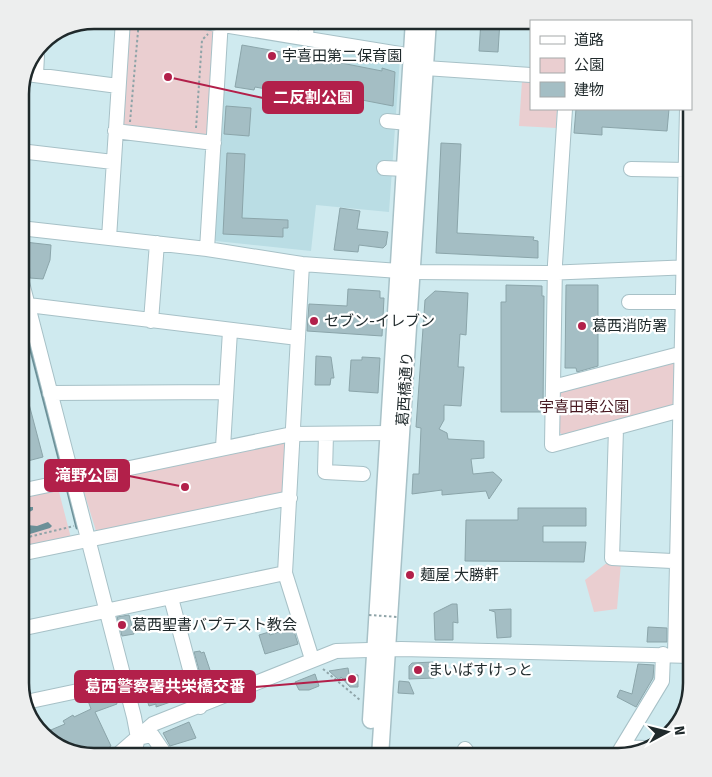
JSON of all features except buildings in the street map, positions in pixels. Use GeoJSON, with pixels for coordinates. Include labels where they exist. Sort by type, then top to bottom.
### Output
{"type":"FeatureCollection","features":[{"type":"Feature","properties":{"kind":"main road","name":"葛西橋通り"},"geometry":{"type":"LineString","coordinates":[[370,748],[381,650],[406,271],[405,169],[414,29]]}},
{"type":"Feature","properties":{"kind":"main road","name":"葛西橋通り"},"geometry":{"type":"LineString","coordinates":[[380,748],[381,650],[388,433],[421,140],[427,29]]}},
{"type":"Feature","properties":{"kind":"street"},"geometry":{"type":"LineString","coordinates":[[109,238],[113,162],[122,132],[118,86],[122,29]]}},
{"type":"Feature","properties":{"kind":"street"},"geometry":{"type":"LineString","coordinates":[[207,249],[214,143],[217,29]]}},
{"type":"Feature","properties":{"kind":"street"},"geometry":{"type":"LineString","coordinates":[[253,29],[412,56]]}},
{"type":"Feature","properties":{"kind":"street"},"geometry":{"type":"LineString","coordinates":[[306,29],[306,38]]}},
{"type":"Feature","properties":{"kind":"street"},"geometry":{"type":"LineString","coordinates":[[425,68],[530,75]]}},
{"type":"Feature","properties":{"kind":"street"},"geometry":{"type":"LineString","coordinates":[[32,75],[118,86]]}},
{"type":"Feature","properties":{"kind":"street"},"geometry":{"type":"LineString","coordinates":[[565,110],[555,273],[552,445],[616,429],[683,409]]}},
{"type":"Feature","properties":{"kind":"street"},"geometry":{"type":"LineString","coordinates":[[387,121],[408,123],[421,140]]}},
{"type":"Feature","properties":{"kind":"street"},"geometry":{"type":"LineString","coordinates":[[122,132],[214,143]]}},
{"type":"Feature","properties":{"kind":"street"},"geometry":{"type":"LineString","coordinates":[[29,152],[113,162]]}},
{"type":"Feature","properties":{"kind":"street"},"geometry":{"type":"LineString","coordinates":[[384,168],[405,169]]}},
{"type":"Feature","properties":{"kind":"street"},"geometry":{"type":"LineString","coordinates":[[631,169],[683,170]]}},
{"type":"Feature","properties":{"kind":"street"},"geometry":{"type":"LineString","coordinates":[[29,229],[207,249],[302,264],[406,271],[555,273],[683,267]]}},
{"type":"Feature","properties":{"kind":"street"},"geometry":{"type":"LineString","coordinates":[[151,321],[157,243]]}},
{"type":"Feature","properties":{"kind":"street"},"geometry":{"type":"LineString","coordinates":[[302,264],[285,573],[317,663]]}},
{"type":"Feature","properties":{"kind":"street"},"geometry":{"type":"LineString","coordinates":[[629,302],[683,302]]}},
{"type":"Feature","properties":{"kind":"street"},"geometry":{"type":"LineString","coordinates":[[29,306],[298,338]]}},
{"type":"Feature","properties":{"kind":"street"},"geometry":{"type":"LineString","coordinates":[[29,322],[73,479],[125,681],[138,738],[135,748]]}},
{"type":"Feature","properties":{"kind":"street"},"geometry":{"type":"LineString","coordinates":[[223,447],[230,331]]}},
{"type":"Feature","properties":{"kind":"street"},"geometry":{"type":"LineString","coordinates":[[553,387],[683,353]]}},
{"type":"Feature","properties":{"kind":"street"},"geometry":{"type":"LineString","coordinates":[[50,393],[226,392]]}},
{"type":"Feature","properties":{"kind":"street"},"geometry":{"type":"LineString","coordinates":[[616,429],[612,558],[683,562]]}},
{"type":"Feature","properties":{"kind":"street"},"geometry":{"type":"LineString","coordinates":[[29,489],[292,434],[388,433]]}},
{"type":"Feature","properties":{"kind":"street"},"geometry":{"type":"LineString","coordinates":[[326,434],[325,472],[363,474]]}},
{"type":"Feature","properties":{"kind":"street"},"geometry":{"type":"LineString","coordinates":[[29,552],[290,498]]}},
{"type":"Feature","properties":{"kind":"street"},"geometry":{"type":"LineString","coordinates":[[29,627],[285,573]]}},
{"type":"Feature","properties":{"kind":"street"},"geometry":{"type":"LineString","coordinates":[[622,748],[662,681],[669,655],[683,574]]}},
{"type":"Feature","properties":{"kind":"street"},"geometry":{"type":"LineString","coordinates":[[171,598],[200,707]]}},
{"type":"Feature","properties":{"kind":"street"},"geometry":{"type":"LineString","coordinates":[[126,748],[153,724],[317,663],[336,651],[381,650],[683,656]]}},
{"type":"Feature","properties":{"kind":"street"},"geometry":{"type":"LineString","coordinates":[[31,701],[125,681]]}},
{"type":"Feature","properties":{"kind":"street"},"geometry":{"type":"LineString","coordinates":[[138,738],[152,735],[161,748]]}},
{"type":"Feature","properties":{"kind":"path"},"geometry":{"type":"LineString","coordinates":[[122,132],[138,29]]}},
{"type":"Feature","properties":{"kind":"path"},"geometry":{"type":"LineString","coordinates":[[196,141],[202,40],[212,29]]}},
{"type":"Feature","properties":{"kind":"path"},"geometry":{"type":"LineString","coordinates":[[29,537],[74,526]]}},
{"type":"Feature","properties":{"kind":"path"},"geometry":{"type":"LineString","coordinates":[[370,615],[398,617]]}},
{"type":"Feature","properties":{"kind":"path"},"geometry":{"type":"LineString","coordinates":[[317,663],[364,703]]}},
{"type":"Feature","properties":{"kind":"shaded area"},"geometry":{"type":"Polygon","coordinates":[[[310,45],[400,58],[389,212],[316,205],[311,251],[216,241],[213,236],[222,91],[304,103],[310,45]]]}},
{"type":"Feature","properties":{"kind":"shaded area"},"geometry":{"type":"Polygon","coordinates":[[[29,507],[33,507],[33,510],[29,512],[29,507]]]}},
{"type":"Feature","properties":{"kind":"shaded area"},"geometry":{"type":"Polygon","coordinates":[[[48,522],[52,526],[29,534],[29,525],[37,526],[48,522]]]}},
{"type":"Feature","properties":{"kind":"green space"},"geometry":{"type":"Polygon","coordinates":[[[126,29],[214,29],[208,134],[205,137],[123,127],[120,124],[126,29]]]}},
{"type":"Feature","properties":{"kind":"green space"},"geometry":{"type":"Polygon","coordinates":[[[522,81],[530,82],[530,110],[557,110],[556,128],[519,126],[522,81]]]}},
{"type":"Feature","properties":{"kind":"green space","name":"宇喜田東公園"},"geometry":{"type":"Polygon","coordinates":[[[683,360],[683,405],[565,437],[558,431],[557,388],[683,360]]]}},
{"type":"Feature","properties":{"kind":"green space"},"geometry":{"type":"Polygon","coordinates":[[[280,437],[289,443],[286,491],[282,495],[97,534],[83,489],[84,484],[280,437]]]}},
{"type":"Feature","properties":{"kind":"green space"},"geometry":{"type":"Polygon","coordinates":[[[58,488],[71,538],[29,547],[29,494],[58,488]]]}},
{"type":"Feature","properties":{"kind":"green space"},"geometry":{"type":"Polygon","coordinates":[[[608,562],[621,563],[617,609],[594,612],[585,580],[608,562]]]}},
{"type":"Feature","properties":{"kind":"waterway"},"geometry":{"type":"LineString","coordinates":[[29,343],[63,474]]}},
{"type":"Feature","properties":{"kind":"waterway"},"geometry":{"type":"LineString","coordinates":[[67,488],[77,528]]}},
{"type":"Feature","properties":{"kind":"place","name":"宇喜田第二保育園"},"geometry":{"type":"Point","coordinates":[272,56]}},
{"type":"Feature","properties":{"kind":"place","name":"二反割公園"},"geometry":{"type":"Point","coordinates":[168,77]}},
{"type":"Feature","properties":{"kind":"place","name":"セブン-イレブン"},"geometry":{"type":"Point","coordinates":[314,321]}},
{"type":"Feature","properties":{"kind":"place","name":"葛西消防署"},"geometry":{"type":"Point","coordinates":[582,326]}},
{"type":"Feature","properties":{"kind":"place","name":"滝野公園"},"geometry":{"type":"Point","coordinates":[185,487]}},
{"type":"Feature","properties":{"kind":"place","name":"麺屋 大勝軒"},"geometry":{"type":"Point","coordinates":[410,575]}},
{"type":"Feature","properties":{"kind":"place","name":"葛西聖書バプテスト教会"},"geometry":{"type":"Point","coordinates":[122,625]}},
{"type":"Feature","properties":{"kind":"place","name":"まいばすけっと"},"geometry":{"type":"Point","coordinates":[418,670]}},
{"type":"Feature","properties":{"kind":"place","name":"葛西警察署共栄橋交番"},"geometry":{"type":"Point","coordinates":[352,679]}}]}
